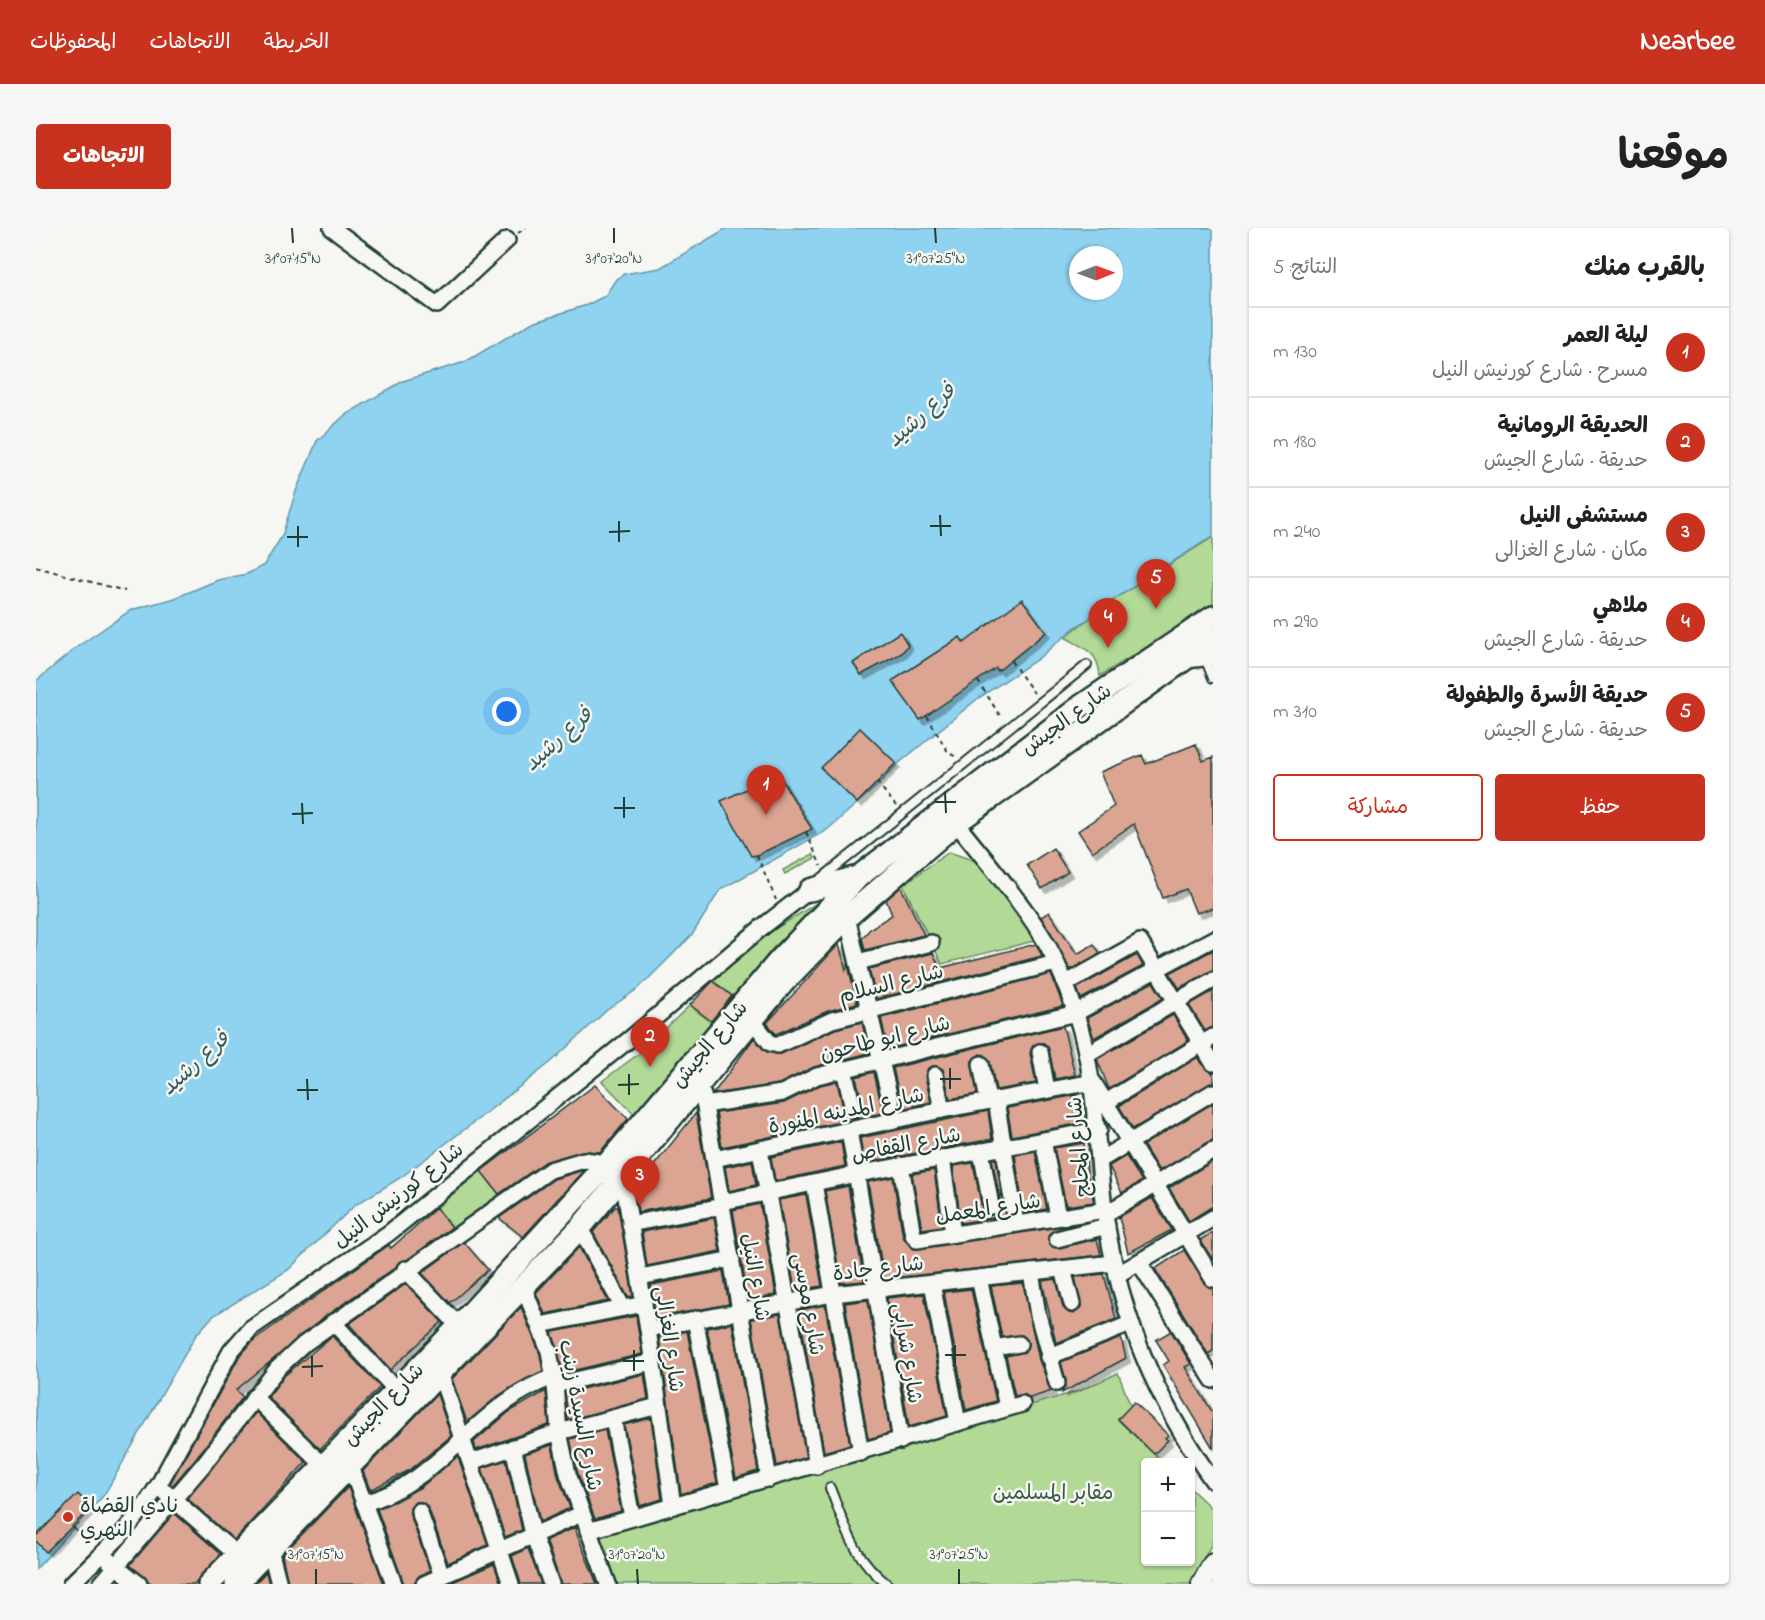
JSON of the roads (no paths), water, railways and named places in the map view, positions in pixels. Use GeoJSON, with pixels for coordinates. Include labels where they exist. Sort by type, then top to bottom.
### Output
{"type":"FeatureCollection","features":[{"type":"Feature","properties":{"kind":"main road","name":"شارع الجيش"},"geometry":{"type":"LineString","coordinates":[[209,1584],[459,1326],[608,1163],[777,963],[858,877],[1081,706],[1213,617]]}},
{"type":"Feature","properties":{"kind":"main road","name":"شارع الجيش"},"geometry":{"type":"LineString","coordinates":[[236,1584],[580,1228],[623,1179],[783,983],[847,917],[956,823],[1184,660],[1210,651]]}},
{"type":"Feature","properties":{"kind":"main road"},"geometry":{"type":"LineString","coordinates":[[810,890],[858,877]]}},
{"type":"Feature","properties":{"kind":"street"},"geometry":{"type":"LineString","coordinates":[[332,228],[437,305],[507,240]]}},
{"type":"Feature","properties":{"kind":"street","name":"شارع المحلج"},"geometry":{"type":"LineString","coordinates":[[956,823],[1040,931],[1065,984],[1076,1013],[1093,1082],[1101,1104],[1100,1160],[1106,1217],[1130,1324],[1163,1404],[1213,1481]]}},
{"type":"Feature","properties":{"kind":"street","name":"شارع كورنيش النيل"},"geometry":{"type":"LineString","coordinates":[[71,1584],[122,1534],[158,1486],[231,1351],[251,1328],[389,1233],[810,890]]}},
{"type":"Feature","properties":{"kind":"street"},"geometry":{"type":"LineString","coordinates":[[847,917],[895,1120]]}},
{"type":"Feature","properties":{"kind":"street","name":"شارع ابو طاحون"},"geometry":{"type":"LineString","coordinates":[[705,1105],[782,1093],[809,1079],[844,1069],[1076,1013],[1213,939]]}},
{"type":"Feature","properties":{"kind":"street"},"geometry":{"type":"LineString","coordinates":[[1065,984],[1138,942],[1177,1002],[1207,1040],[1213,1063]]}},
{"type":"Feature","properties":{"kind":"street"},"geometry":{"type":"LineString","coordinates":[[858,962],[932,943]]}},
{"type":"Feature","properties":{"kind":"street","name":"شارع السلام"},"geometry":{"type":"LineString","coordinates":[[753,1020],[770,1043],[775,1046],[815,1026],[869,1010],[1056,963]]}},
{"type":"Feature","properties":{"kind":"street"},"geometry":{"type":"LineString","coordinates":[[1087,1054],[1213,980]]}},
{"type":"Feature","properties":{"kind":"street"},"geometry":{"type":"LineString","coordinates":[[1207,1040],[1101,1104],[1131,1141],[1213,1279]]}},
{"type":"Feature","properties":{"kind":"street"},"geometry":{"type":"LineString","coordinates":[[1040,1052],[1047,1090]]}},
{"type":"Feature","properties":{"kind":"street"},"geometry":{"type":"LineString","coordinates":[[981,1064],[1004,1147],[1016,1224]]}},
{"type":"Feature","properties":{"kind":"street"},"geometry":{"type":"LineString","coordinates":[[844,1069],[853,1109]]}},
{"type":"Feature","properties":{"kind":"street"},"geometry":{"type":"LineString","coordinates":[[935,1075],[942,1110]]}},
{"type":"Feature","properties":{"kind":"street","name":"شارع المدينه المنورة"},"geometry":{"type":"LineString","coordinates":[[714,1160],[942,1110],[1093,1082]]}},
{"type":"Feature","properties":{"kind":"street","name":"شارع النيل"},"geometry":{"type":"LineString","coordinates":[[701,1083],[769,1479]]}},
{"type":"Feature","properties":{"kind":"street"},"geometry":{"type":"LineString","coordinates":[[1100,1160],[1213,1092]]}},
{"type":"Feature","properties":{"kind":"street","name":"شارع شرابى"},"geometry":{"type":"LineString","coordinates":[[849,1130],[901,1441]]}},
{"type":"Feature","properties":{"kind":"street","name":"شارع القفاص"},"geometry":{"type":"LineString","coordinates":[[630,1224],[767,1192],[1099,1130]]}},
{"type":"Feature","properties":{"kind":"street"},"geometry":{"type":"LineString","coordinates":[[1043,1140],[1058,1217]]}},
{"type":"Feature","properties":{"kind":"street","name":"شارع موسى"},"geometry":{"type":"LineString","coordinates":[[760,1150],[817,1466]]}},
{"type":"Feature","properties":{"kind":"street"},"geometry":{"type":"LineString","coordinates":[[1057,1239],[1106,1217],[1213,1150]]}},
{"type":"Feature","properties":{"kind":"street"},"geometry":{"type":"LineString","coordinates":[[981,1151],[991,1206]]}},
{"type":"Feature","properties":{"kind":"street"},"geometry":{"type":"LineString","coordinates":[[942,1158],[953,1234]]}},
{"type":"Feature","properties":{"kind":"street"},"geometry":{"type":"LineString","coordinates":[[101,1584],[203,1465],[277,1369],[304,1344],[405,1269],[550,1170],[584,1160],[608,1163]]}},
{"type":"Feature","properties":{"kind":"street","name":"شارع المعمل"},"geometry":{"type":"LineString","coordinates":[[901,1166],[914,1238],[920,1240],[1058,1217],[1106,1217]]}},
{"type":"Feature","properties":{"kind":"street","name":"شارع الغزالى"},"geometry":{"type":"LineString","coordinates":[[623,1179],[648,1329],[673,1506]]}},
{"type":"Feature","properties":{"kind":"street"},"geometry":{"type":"LineString","coordinates":[[814,1183],[861,1453]]}},
{"type":"Feature","properties":{"kind":"street"},"geometry":{"type":"LineString","coordinates":[[1116,1269],[1139,1262],[1213,1218]]}},
{"type":"Feature","properties":{"kind":"street"},"geometry":{"type":"LineString","coordinates":[[580,1228],[624,1308]]}},
{"type":"Feature","properties":{"kind":"street"},"geometry":{"type":"LineString","coordinates":[[640,1277],[732,1259]]}},
{"type":"Feature","properties":{"kind":"street"},"geometry":{"type":"LineString","coordinates":[[1139,1262],[1213,1380]]}},
{"type":"Feature","properties":{"kind":"street"},"geometry":{"type":"LineString","coordinates":[[405,1269],[459,1326]]}},
{"type":"Feature","properties":{"kind":"street"},"geometry":{"type":"LineString","coordinates":[[1063,1269],[1072,1304]]}},
{"type":"Feature","properties":{"kind":"street","name":"شارع جادة"},"geometry":{"type":"LineString","coordinates":[[648,1329],[833,1294],[1063,1269],[1116,1269]]}},
{"type":"Feature","properties":{"kind":"street"},"geometry":{"type":"LineString","coordinates":[[1031,1272],[1048,1357],[1057,1383]]}},
{"type":"Feature","properties":{"kind":"street"},"geometry":{"type":"LineString","coordinates":[[979,1278],[1007,1407]]}},
{"type":"Feature","properties":{"kind":"street"},"geometry":{"type":"LineString","coordinates":[[932,1282],[958,1423]]}},
{"type":"Feature","properties":{"kind":"street","name":"شارع السيدة زينب"},"geometry":{"type":"LineString","coordinates":[[524,1288],[540,1325],[555,1381],[559,1432],[568,1474],[608,1584]]}},
{"type":"Feature","properties":{"kind":"street"},"geometry":{"type":"LineString","coordinates":[[540,1325],[644,1304]]}},
{"type":"Feature","properties":{"kind":"street"},"geometry":{"type":"LineString","coordinates":[[695,1319],[728,1490]]}},
{"type":"Feature","properties":{"kind":"street"},"geometry":{"type":"LineString","coordinates":[[333,1323],[396,1390]]}},
{"type":"Feature","properties":{"kind":"street"},"geometry":{"type":"LineString","coordinates":[[1048,1357],[1130,1324]]}},
{"type":"Feature","properties":{"kind":"street"},"geometry":{"type":"LineString","coordinates":[[994,1348],[1018,1344]]}},
{"type":"Feature","properties":{"kind":"street"},"geometry":{"type":"LineString","coordinates":[[364,1503],[382,1498],[416,1480],[526,1389],[652,1362]]}},
{"type":"Feature","properties":{"kind":"street"},"geometry":{"type":"LineString","coordinates":[[440,1373],[511,1584]]}},
{"type":"Feature","properties":{"kind":"street"},"geometry":{"type":"LineString","coordinates":[[254,1397],[323,1465]]}},
{"type":"Feature","properties":{"kind":"street"},"geometry":{"type":"LineString","coordinates":[[588,1530],[817,1466],[1022,1404]]}},
{"type":"Feature","properties":{"kind":"street"},"geometry":{"type":"LineString","coordinates":[[471,1462],[559,1432],[658,1406]]}},
{"type":"Feature","properties":{"kind":"street"},"geometry":{"type":"LineString","coordinates":[[613,1418],[632,1517]]}},
{"type":"Feature","properties":{"kind":"street"},"geometry":{"type":"LineString","coordinates":[[513,1447],[533,1534],[551,1584]]}},
{"type":"Feature","properties":{"kind":"street"},"geometry":{"type":"LineString","coordinates":[[350,1465],[394,1584]]}},
{"type":"Feature","properties":{"kind":"street"},"geometry":{"type":"LineString","coordinates":[[158,1486],[236,1554]]}},
{"type":"Feature","properties":{"kind":"street"},"geometry":{"type":"LineString","coordinates":[[419,1511],[435,1581],[499,1549],[581,1514]]}},
{"type":"Feature","properties":{"kind":"street"},"geometry":{"type":"LineString","coordinates":[[270,1549],[279,1584]]}},
{"type":"Feature","properties":{"kind":"street"},"geometry":{"type":"LineString","coordinates":[[100,1555],[139,1584]]}},
{"type":"Feature","properties":{"kind":"street"},"geometry":{"type":"LineString","coordinates":[[1202,1584],[1213,1564]]}},
{"type":"Feature","properties":{"kind":"lane"},"geometry":{"type":"LineString","coordinates":[[1210,651],[1213,678]]}},
{"type":"Feature","properties":{"kind":"lane"},"geometry":{"type":"LineString","coordinates":[[810,890],[825,874],[1087,664]]}},
{"type":"Feature","properties":{"kind":"lane"},"geometry":{"type":"LineString","coordinates":[[830,1488],[859,1557],[887,1584]]}},
{"type":"Feature","properties":{"kind":"water","name":"فرع رشيد"},"geometry":{"type":"Polygon","coordinates":[[[727,228],[1213,228],[1213,536],[1116,598],[1100,612],[1074,628],[1039,658],[976,700],[898,764],[877,786],[827,830],[720,890],[692,935],[639,988],[607,1010],[550,1063],[400,1178],[355,1205],[288,1270],[213,1316],[196,1335],[104,1495],[36,1569],[36,681],[77,647],[131,610],[175,598],[218,580],[247,574],[264,565],[282,536],[296,491],[317,441],[345,415],[403,381],[465,362],[533,322],[587,305],[605,296],[616,279],[624,274],[660,268],[727,228]]]}},
{"type":"Feature","properties":{"kind":"place","name":"حديقة الأسرة والطفولة"},"geometry":{"type":"Point","coordinates":[1156,609]}},
{"type":"Feature","properties":{"kind":"place","name":"ملاهي"},"geometry":{"type":"Point","coordinates":[1108,648]}},
{"type":"Feature","properties":{"kind":"place","name":"ليلة العمر"},"geometry":{"type":"Point","coordinates":[766,815]}},
{"type":"Feature","properties":{"kind":"place","name":"الحديقة الرومانية"},"geometry":{"type":"Point","coordinates":[650,1067]}},
{"type":"Feature","properties":{"kind":"place","name":"مستشفى النيل"},"geometry":{"type":"Point","coordinates":[640,1206]}},
{"type":"Feature","properties":{"kind":"place","name":"نادي القضاة النهري"},"geometry":{"type":"Point","coordinates":[68,1517]}},
{"type":"Feature","properties":{"kind":"park label","name":"مقابر المسلمين"},"geometry":{"type":"Point","coordinates":[1053,1492]}}]}
